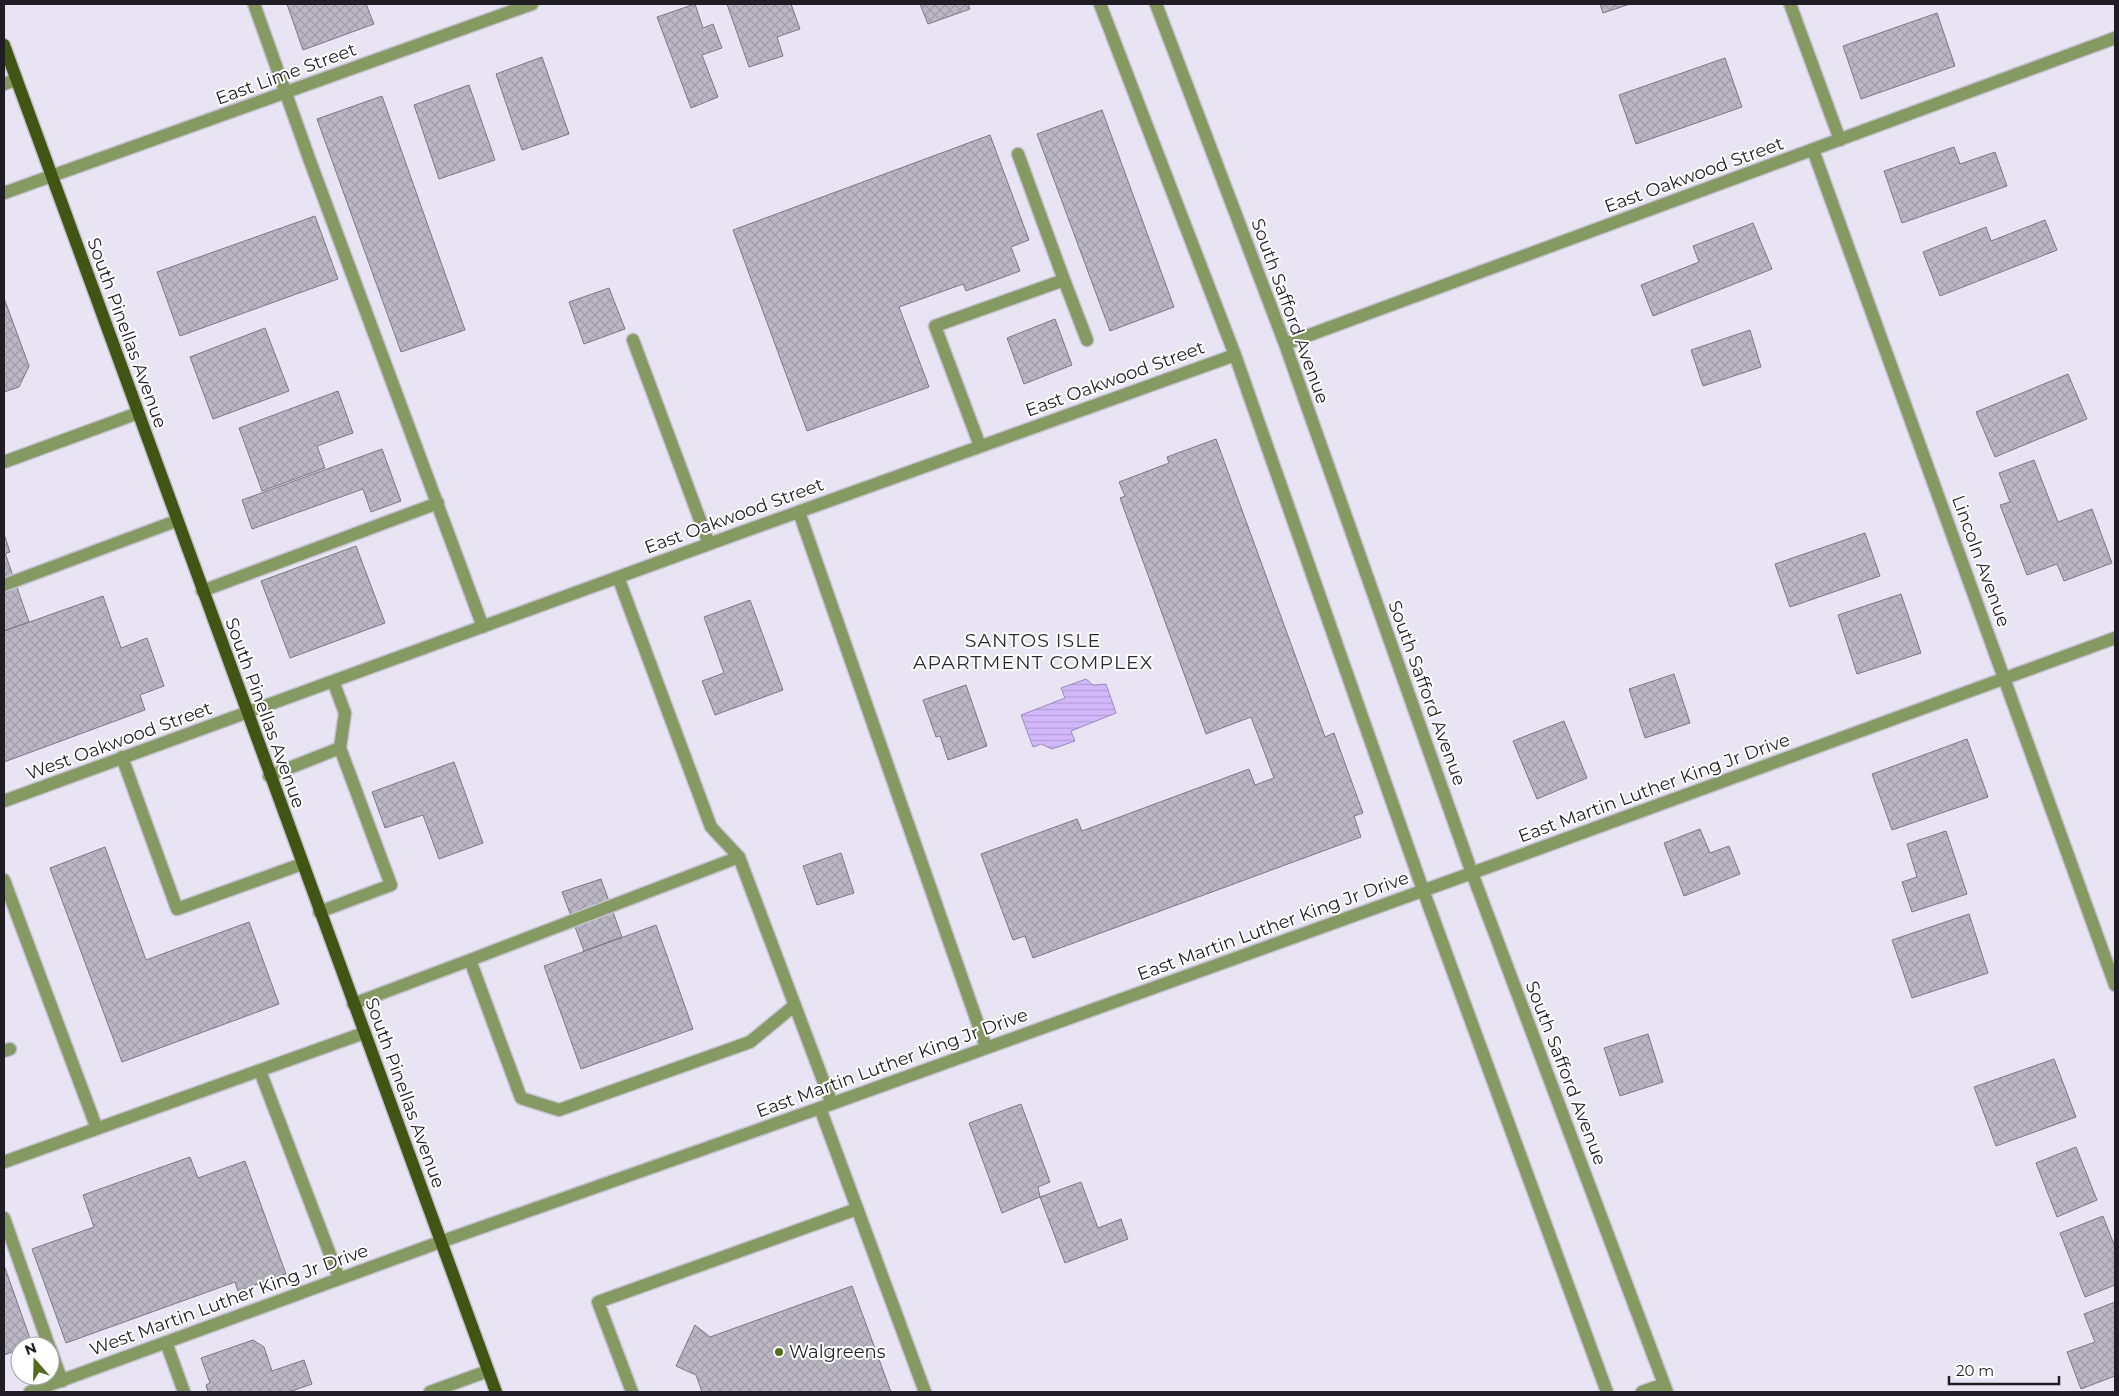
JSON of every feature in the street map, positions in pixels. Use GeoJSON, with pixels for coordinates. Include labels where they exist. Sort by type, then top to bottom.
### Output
{"type":"FeatureCollection","features":[{"type":"Feature","properties":{"kind":"main road","name":"South Pinellas Avenue"},"geometry":{"type":"LineString","coordinates":[[4,46],[269,776],[496,1392]]}},
{"type":"Feature","properties":{"kind":"street"},"geometry":{"type":"LineString","coordinates":[[254,4],[483,626]]}},
{"type":"Feature","properties":{"kind":"street","name":"East Lime Street"},"geometry":{"type":"LineString","coordinates":[[4,193],[532,4]]}},
{"type":"Feature","properties":{"kind":"street"},"geometry":{"type":"LineString","coordinates":[[1100,4],[1235,355],[1423,890],[1607,1392]]}},
{"type":"Feature","properties":{"kind":"street","name":"South Safford Avenue"},"geometry":{"type":"LineString","coordinates":[[1156,4],[1285,344],[1472,873],[1666,1388]]}},
{"type":"Feature","properties":{"kind":"street"},"geometry":{"type":"LineString","coordinates":[[1790,4],[1840,140]]}},
{"type":"Feature","properties":{"kind":"street","name":"East Oakwood Street"},"geometry":{"type":"LineString","coordinates":[[1285,344],[2115,38]]}},
{"type":"Feature","properties":{"kind":"street"},"geometry":{"type":"LineString","coordinates":[[4,84],[16,80]]}},
{"type":"Feature","properties":{"kind":"street","name":"Lincoln Avenue"},"geometry":{"type":"LineString","coordinates":[[1813,150],[2115,985]]}},
{"type":"Feature","properties":{"kind":"street"},"geometry":{"type":"LineString","coordinates":[[1018,154],[1087,340]]}},
{"type":"Feature","properties":{"kind":"street"},"geometry":{"type":"LineString","coordinates":[[980,446],[935,326],[1064,280]]}},
{"type":"Feature","properties":{"kind":"street"},"geometry":{"type":"LineString","coordinates":[[633,340],[709,544]]}},
{"type":"Feature","properties":{"kind":"street","name":"East Oakwood Street"},"geometry":{"type":"LineString","coordinates":[[246,713],[1235,355]]}},
{"type":"Feature","properties":{"kind":"street"},"geometry":{"type":"LineString","coordinates":[[4,462],[138,413]]}},
{"type":"Feature","properties":{"kind":"street"},"geometry":{"type":"LineString","coordinates":[[202,591],[438,503]]}},
{"type":"Feature","properties":{"kind":"street"},"geometry":{"type":"LineString","coordinates":[[799,512],[986,1047]]}},
{"type":"Feature","properties":{"kind":"street"},"geometry":{"type":"LineString","coordinates":[[4,585],[176,521]]}},
{"type":"Feature","properties":{"kind":"street"},"geometry":{"type":"LineString","coordinates":[[618,577],[711,827],[739,857],[795,1005],[857,1210],[925,1392]]}},
{"type":"Feature","properties":{"kind":"street","name":"East Martin Luther King Jr Drive"},"geometry":{"type":"LineString","coordinates":[[440,1242],[826,1106],[2115,638]]}},
{"type":"Feature","properties":{"kind":"street"},"geometry":{"type":"LineString","coordinates":[[319,912],[391,885],[340,748],[345,713],[333,681]]}},
{"type":"Feature","properties":{"kind":"street","name":"West Oakwood Street"},"geometry":{"type":"LineString","coordinates":[[4,801],[246,713]]}},
{"type":"Feature","properties":{"kind":"street"},"geometry":{"type":"LineString","coordinates":[[269,776],[340,748]]}},
{"type":"Feature","properties":{"kind":"street"},"geometry":{"type":"LineString","coordinates":[[122,757],[177,908],[302,864]]}},
{"type":"Feature","properties":{"kind":"street"},"geometry":{"type":"LineString","coordinates":[[353,1004],[739,857]]}},
{"type":"Feature","properties":{"kind":"street"},"geometry":{"type":"LineString","coordinates":[[4,880],[97,1128]]}},
{"type":"Feature","properties":{"kind":"street"},"geometry":{"type":"LineString","coordinates":[[470,960],[521,1098],[559,1110],[750,1042],[795,1005]]}},
{"type":"Feature","properties":{"kind":"street"},"geometry":{"type":"LineString","coordinates":[[4,1162],[364,1033]]}},
{"type":"Feature","properties":{"kind":"street"},"geometry":{"type":"LineString","coordinates":[[260,1070],[339,1278]]}},
{"type":"Feature","properties":{"kind":"street"},"geometry":{"type":"LineString","coordinates":[[632,1392],[598,1302],[857,1210]]}},
{"type":"Feature","properties":{"kind":"street"},"geometry":{"type":"LineString","coordinates":[[4,1218],[46,1336]]}},
{"type":"Feature","properties":{"kind":"street","name":"West Martin Luther King Jr Drive"},"geometry":{"type":"LineString","coordinates":[[30,1392],[440,1242]]}},
{"type":"Feature","properties":{"kind":"street"},"geometry":{"type":"LineString","coordinates":[[166,1342],[184,1392]]}},
{"type":"Feature","properties":{"kind":"street"},"geometry":{"type":"LineString","coordinates":[[430,1392],[488,1371]]}},
{"type":"Feature","properties":{"kind":"street"},"geometry":{"type":"LineString","coordinates":[[60,1375],[62,1381]]}},
{"type":"Feature","properties":{"kind":"street"},"geometry":{"type":"LineString","coordinates":[[1642,1392],[1666,1388]]}},
{"type":"Feature","properties":{"kind":"shaded area"},"geometry":{"type":"Polygon","coordinates":[[[1086,679],[1093,685],[1106,684],[1116,713],[1071,731],[1075,741],[1052,749],[1041,744],[1033,747],[1021,715],[1065,698],[1061,688],[1086,679]]]}},
{"type":"Feature","properties":{"kind":"building"},"geometry":{"type":"Polygon","coordinates":[[[287,4],[366,4],[374,24],[303,50],[287,4]]]}},
{"type":"Feature","properties":{"kind":"building"},"geometry":{"type":"Polygon","coordinates":[[[695,4],[703,28],[713,24],[722,48],[702,55],[718,97],[691,108],[657,17],[695,4]]]}},
{"type":"Feature","properties":{"kind":"building"},"geometry":{"type":"Polygon","coordinates":[[[727,4],[791,4],[800,29],[777,37],[783,56],[749,67],[727,4]]]}},
{"type":"Feature","properties":{"kind":"building"},"geometry":{"type":"Polygon","coordinates":[[[920,4],[968,4],[970,9],[928,24],[920,4]]]}},
{"type":"Feature","properties":{"kind":"building"},"geometry":{"type":"Polygon","coordinates":[[[1600,4],[1630,4],[1603,13],[1600,4]]]}},
{"type":"Feature","properties":{"kind":"building"},"geometry":{"type":"Polygon","coordinates":[[[1937,13],[1955,66],[1861,99],[1843,46],[1937,13]]]}},
{"type":"Feature","properties":{"kind":"building"},"geometry":{"type":"Polygon","coordinates":[[[542,57],[569,134],[522,150],[496,74],[542,57]]]}},
{"type":"Feature","properties":{"kind":"building"},"geometry":{"type":"Polygon","coordinates":[[[1725,58],[1742,107],[1636,144],[1619,95],[1725,58]]]}},
{"type":"Feature","properties":{"kind":"building"},"geometry":{"type":"Polygon","coordinates":[[[469,85],[495,160],[439,179],[414,105],[469,85]]]}},
{"type":"Feature","properties":{"kind":"building"},"geometry":{"type":"Polygon","coordinates":[[[382,96],[465,330],[401,352],[317,119],[382,96]]]}},
{"type":"Feature","properties":{"kind":"building"},"geometry":{"type":"Polygon","coordinates":[[[1102,110],[1174,307],[1110,331],[1037,134],[1102,110]]]}},
{"type":"Feature","properties":{"kind":"building"},"geometry":{"type":"Polygon","coordinates":[[[990,135],[1029,240],[1011,247],[1020,271],[966,291],[963,284],[899,307],[929,387],[807,431],[733,230],[990,135]]]}},
{"type":"Feature","properties":{"kind":"building"},"geometry":{"type":"Polygon","coordinates":[[[1954,147],[1960,164],[1995,152],[2007,186],[1902,223],[1884,171],[1954,147]]]}},
{"type":"Feature","properties":{"kind":"building"},"geometry":{"type":"Polygon","coordinates":[[[315,216],[338,279],[180,336],[157,272],[315,216]]]}},
{"type":"Feature","properties":{"kind":"building"},"geometry":{"type":"Polygon","coordinates":[[[2045,220],[2057,250],[1940,296],[1923,252],[1986,227],[1991,241],[2045,220]]]}},
{"type":"Feature","properties":{"kind":"building"},"geometry":{"type":"Polygon","coordinates":[[[1753,223],[1772,269],[1653,316],[1641,285],[1699,262],[1693,246],[1753,223]]]}},
{"type":"Feature","properties":{"kind":"building"},"geometry":{"type":"Polygon","coordinates":[[[609,288],[625,329],[584,344],[569,302],[609,288]]]}},
{"type":"Feature","properties":{"kind":"building"},"geometry":{"type":"Polygon","coordinates":[[[4,298],[29,366],[19,387],[4,392],[4,298]]]}},
{"type":"Feature","properties":{"kind":"building"},"geometry":{"type":"Polygon","coordinates":[[[1055,319],[1072,365],[1024,384],[1007,338],[1055,319]]]}},
{"type":"Feature","properties":{"kind":"building"},"geometry":{"type":"Polygon","coordinates":[[[265,328],[289,391],[213,419],[190,357],[265,328]]]}},
{"type":"Feature","properties":{"kind":"building"},"geometry":{"type":"Polygon","coordinates":[[[1750,330],[1761,367],[1703,386],[1691,350],[1750,330]]]}},
{"type":"Feature","properties":{"kind":"building"},"geometry":{"type":"Polygon","coordinates":[[[2068,374],[2087,419],[1995,457],[1976,412],[2068,374]]]}},
{"type":"Feature","properties":{"kind":"building"},"geometry":{"type":"Polygon","coordinates":[[[338,391],[353,433],[317,446],[325,468],[262,491],[239,428],[338,391]]]}},
{"type":"Feature","properties":{"kind":"building"},"geometry":{"type":"Polygon","coordinates":[[[1216,439],[1325,737],[1334,733],[1363,813],[1354,816],[1361,837],[1033,958],[1025,936],[1013,940],[981,854],[1077,819],[1082,831],[1249,769],[1255,785],[1274,778],[1251,717],[1206,734],[1120,498],[1125,496],[1119,482],[1169,463],[1167,457],[1216,439]]]}},
{"type":"Feature","properties":{"kind":"building"},"geometry":{"type":"Polygon","coordinates":[[[382,449],[401,501],[371,512],[363,489],[252,529],[242,500],[382,449]]]}},
{"type":"Feature","properties":{"kind":"building"},"geometry":{"type":"Polygon","coordinates":[[[2034,460],[2058,522],[2092,509],[2112,563],[2064,581],[2057,564],[2027,575],[2000,505],[2010,502],[1999,473],[2034,460]]]}},
{"type":"Feature","properties":{"kind":"building"},"geometry":{"type":"Polygon","coordinates":[[[1865,533],[1880,576],[1790,607],[1775,564],[1865,533]]]}},
{"type":"Feature","properties":{"kind":"building"},"geometry":{"type":"Polygon","coordinates":[[[4,534],[10,552],[4,554],[4,534]]]}},
{"type":"Feature","properties":{"kind":"building"},"geometry":{"type":"Polygon","coordinates":[[[356,546],[385,623],[290,658],[261,581],[356,546]]]}},
{"type":"Feature","properties":{"kind":"building"},"geometry":{"type":"Polygon","coordinates":[[[4,554],[29,622],[4,631],[4,554]]]}},
{"type":"Feature","properties":{"kind":"building"},"geometry":{"type":"Polygon","coordinates":[[[1901,594],[1921,653],[1857,674],[1838,615],[1901,594]]]}},
{"type":"Feature","properties":{"kind":"building"},"geometry":{"type":"Polygon","coordinates":[[[103,596],[121,648],[147,638],[164,686],[140,695],[145,710],[4,762],[4,631],[103,596]]]}},
{"type":"Feature","properties":{"kind":"building"},"geometry":{"type":"Polygon","coordinates":[[[750,600],[783,690],[715,715],[702,681],[724,673],[704,617],[750,600]]]}},
{"type":"Feature","properties":{"kind":"building"},"geometry":{"type":"Polygon","coordinates":[[[1674,674],[1690,723],[1645,738],[1629,689],[1674,674]]]}},
{"type":"Feature","properties":{"kind":"building"},"geometry":{"type":"Polygon","coordinates":[[[966,685],[987,746],[948,760],[940,736],[936,737],[923,700],[966,685]]]}},
{"type":"Feature","properties":{"kind":"building"},"geometry":{"type":"Polygon","coordinates":[[[1564,721],[1587,778],[1537,799],[1513,741],[1564,721]]]}},
{"type":"Feature","properties":{"kind":"building"},"geometry":{"type":"Polygon","coordinates":[[[1967,739],[1988,797],[1892,830],[1872,774],[1967,739]]]}},
{"type":"Feature","properties":{"kind":"building"},"geometry":{"type":"Polygon","coordinates":[[[454,762],[483,843],[439,859],[423,815],[385,828],[372,792],[454,762]]]}},
{"type":"Feature","properties":{"kind":"building"},"geometry":{"type":"Polygon","coordinates":[[[1700,829],[1710,853],[1729,846],[1740,874],[1684,896],[1664,843],[1700,829]]]}},
{"type":"Feature","properties":{"kind":"building"},"geometry":{"type":"Polygon","coordinates":[[[1946,831],[1967,894],[1912,912],[1902,882],[1917,877],[1907,844],[1946,831]]]}},
{"type":"Feature","properties":{"kind":"building"},"geometry":{"type":"Polygon","coordinates":[[[105,847],[146,960],[249,922],[279,1004],[122,1062],[50,868],[105,847]]]}},
{"type":"Feature","properties":{"kind":"building"},"geometry":{"type":"Polygon","coordinates":[[[841,853],[854,893],[817,905],[803,866],[841,853]]]}},
{"type":"Feature","properties":{"kind":"building"},"geometry":{"type":"Polygon","coordinates":[[[601,879],[622,937],[584,951],[562,892],[601,879]]]}},
{"type":"Feature","properties":{"kind":"building"},"geometry":{"type":"Polygon","coordinates":[[[1969,914],[1988,973],[1912,998],[1892,940],[1969,914]]]}},
{"type":"Feature","properties":{"kind":"building"},"geometry":{"type":"Polygon","coordinates":[[[656,925],[693,1029],[581,1069],[544,966],[656,925]]]}},
{"type":"Feature","properties":{"kind":"building"},"geometry":{"type":"Polygon","coordinates":[[[1648,1034],[1663,1082],[1620,1096],[1604,1048],[1648,1034]]]}},
{"type":"Feature","properties":{"kind":"building"},"geometry":{"type":"Polygon","coordinates":[[[2054,1059],[2076,1117],[1996,1146],[1974,1087],[2054,1059]]]}},
{"type":"Feature","properties":{"kind":"building"},"geometry":{"type":"Polygon","coordinates":[[[1021,1104],[1050,1182],[1038,1187],[1040,1197],[1002,1213],[969,1123],[1021,1104]]]}},
{"type":"Feature","properties":{"kind":"building"},"geometry":{"type":"Polygon","coordinates":[[[2076,1147],[2097,1200],[2057,1217],[2036,1163],[2076,1147]]]}},
{"type":"Feature","properties":{"kind":"building"},"geometry":{"type":"Polygon","coordinates":[[[190,1157],[198,1178],[245,1161],[286,1274],[238,1291],[235,1282],[66,1343],[32,1249],[94,1227],[83,1195],[190,1157]]]}},
{"type":"Feature","properties":{"kind":"building"},"geometry":{"type":"Polygon","coordinates":[[[1081,1182],[1098,1228],[1121,1219],[1128,1239],[1065,1263],[1040,1197],[1081,1182]]]}},
{"type":"Feature","properties":{"kind":"building"},"geometry":{"type":"Polygon","coordinates":[[[2103,1216],[2115,1247],[2115,1285],[2085,1297],[2060,1233],[2103,1216]]]}},
{"type":"Feature","properties":{"kind":"building"},"geometry":{"type":"Polygon","coordinates":[[[4,1265],[29,1336],[10,1336],[10,1353],[4,1355],[4,1265]]]}},
{"type":"Feature","properties":{"kind":"building","name":"Walgreens"},"geometry":{"type":"Polygon","coordinates":[[[852,1286],[891,1392],[702,1392],[696,1375],[676,1366],[695,1325],[710,1337],[852,1286]]]}},
{"type":"Feature","properties":{"kind":"building"},"geometry":{"type":"Polygon","coordinates":[[[2115,1302],[2115,1376],[2081,1389],[2067,1352],[2095,1342],[2084,1314],[2115,1302]]]}},
{"type":"Feature","properties":{"kind":"building"},"geometry":{"type":"Polygon","coordinates":[[[253,1340],[264,1347],[272,1371],[304,1360],[312,1384],[289,1392],[208,1392],[206,1385],[210,1383],[201,1358],[253,1340]]]}},
{"type":"Feature","properties":{"kind":"place","name":"Walgreens"},"geometry":{"type":"Point","coordinates":[779,1352]}},
{"type":"Feature","properties":{"kind":"district","name":"SANTOS ISLE APARTMENT COMPLEX"},"geometry":{"type":"Point","coordinates":[1033,651]}}]}
